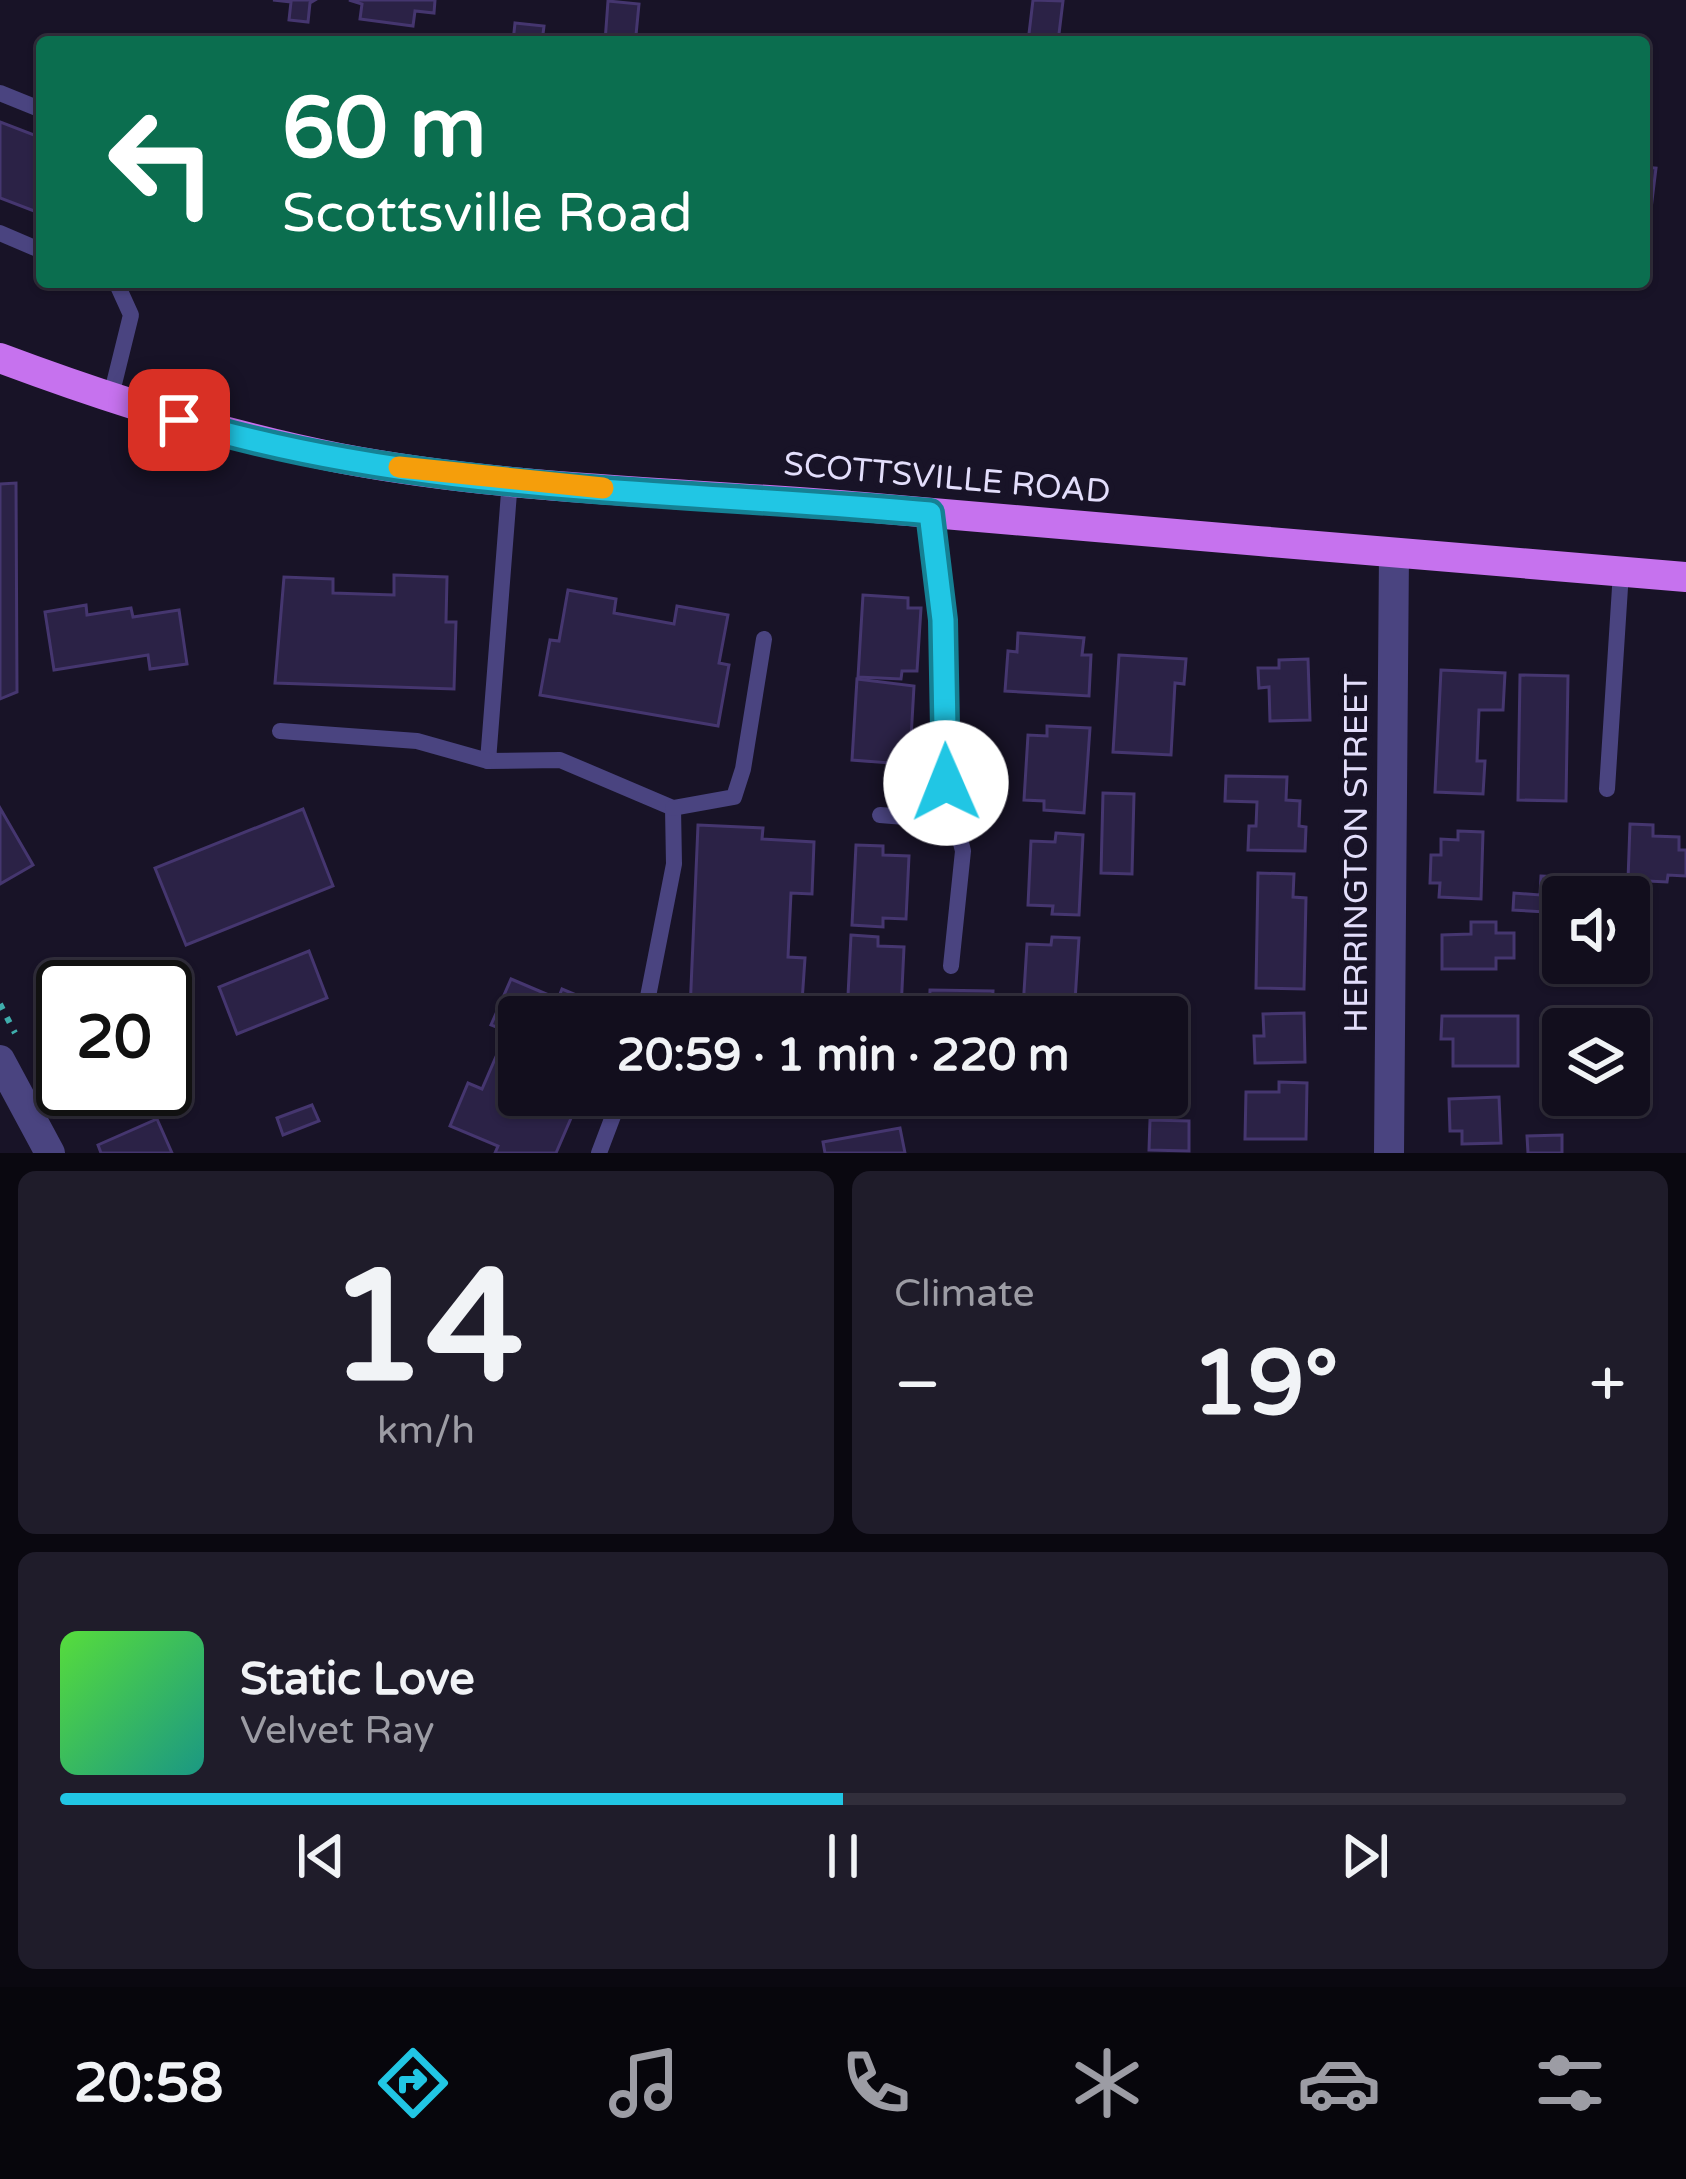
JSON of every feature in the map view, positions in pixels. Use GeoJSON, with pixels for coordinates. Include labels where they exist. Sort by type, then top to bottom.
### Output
{"type":"FeatureCollection","features":[{"type":"Feature","properties":{"kind":"main road","name":"SCOTTSVILLE ROAD"},"geometry":{"type":"LineString","coordinates":[[0,358],[110,400],[213,431],[342,458],[510,480],[1686,577]]}},
{"type":"Feature","properties":{"kind":"street","name":"HERRINGTON STREET"},"geometry":{"type":"LineString","coordinates":[[1389,1153],[1394,553]]}},
{"type":"Feature","properties":{"kind":"street"},"geometry":{"type":"LineString","coordinates":[[0,1060],[50,1153]]}},
{"type":"Feature","properties":{"kind":"lane"},"geometry":{"type":"LineString","coordinates":[[0,93],[36,108]]}},
{"type":"Feature","properties":{"kind":"lane"},"geometry":{"type":"LineString","coordinates":[[0,233],[36,248]]}},
{"type":"Feature","properties":{"kind":"lane"},"geometry":{"type":"LineString","coordinates":[[110,400],[131,314],[119,288]]}},
{"type":"Feature","properties":{"kind":"lane"},"geometry":{"type":"LineString","coordinates":[[488,761],[510,480]]}},
{"type":"Feature","properties":{"kind":"lane"},"geometry":{"type":"LineString","coordinates":[[930,513],[943,620],[946,783],[963,851],[952,966]]}},
{"type":"Feature","properties":{"kind":"lane"},"geometry":{"type":"LineString","coordinates":[[1607,789],[1621,572]]}},
{"type":"Feature","properties":{"kind":"lane"},"geometry":{"type":"LineString","coordinates":[[280,731],[417,741],[488,761],[560,760],[673,808],[734,797],[743,769],[764,639]]}},
{"type":"Feature","properties":{"kind":"lane"},"geometry":{"type":"LineString","coordinates":[[648,996],[674,865],[673,808]]}},
{"type":"Feature","properties":{"kind":"lane"},"geometry":{"type":"LineString","coordinates":[[880,815],[956,821]]}},
{"type":"Feature","properties":{"kind":"lane"},"geometry":{"type":"LineString","coordinates":[[599,1153],[613,1116]]}},
{"type":"Feature","properties":{"kind":"building"},"geometry":{"type":"Polygon","coordinates":[[[273,0],[315,0],[310,3],[308,22],[289,20],[291,2],[273,0]]]}},
{"type":"Feature","properties":{"kind":"building"},"geometry":{"type":"Polygon","coordinates":[[[349,0],[435,0],[434,13],[415,11],[413,26],[360,19],[362,4],[349,0]]]}},
{"type":"Feature","properties":{"kind":"building"},"geometry":{"type":"Polygon","coordinates":[[[1033,0],[1063,1],[1059,36],[1029,36],[1033,0]]]}},
{"type":"Feature","properties":{"kind":"building"},"geometry":{"type":"Polygon","coordinates":[[[608,1],[639,4],[636,35],[605,36],[608,1]]]}},
{"type":"Feature","properties":{"kind":"building"},"geometry":{"type":"Polygon","coordinates":[[[515,23],[544,26],[543,36],[514,36],[515,23]]]}},
{"type":"Feature","properties":{"kind":"building"},"geometry":{"type":"Polygon","coordinates":[[[0,122],[36,136],[36,212],[0,198],[0,122]]]}},
{"type":"Feature","properties":{"kind":"building"},"geometry":{"type":"Polygon","coordinates":[[[1650,168],[1656,168],[1650,217],[1650,168]]]}},
{"type":"Feature","properties":{"kind":"building"},"geometry":{"type":"Polygon","coordinates":[[[16,483],[17,692],[0,699],[0,484],[16,483]]]}},
{"type":"Feature","properties":{"kind":"building"},"geometry":{"type":"Polygon","coordinates":[[[394,575],[447,577],[446,622],[456,622],[454,689],[275,683],[284,577],[333,579],[333,593],[394,595],[394,575]]]}},
{"type":"Feature","properties":{"kind":"building"},"geometry":{"type":"Polygon","coordinates":[[[568,590],[616,599],[614,613],[674,624],[677,606],[728,615],[719,663],[729,665],[718,726],[540,695],[550,640],[559,641],[568,590]]]}},
{"type":"Feature","properties":{"kind":"building"},"geometry":{"type":"Polygon","coordinates":[[[863,595],[908,598],[908,608],[921,608],[917,671],[902,671],[901,679],[858,677],[863,595]]]}},
{"type":"Feature","properties":{"kind":"building"},"geometry":{"type":"Polygon","coordinates":[[[86,605],[87,615],[131,608],[133,617],[179,610],[187,664],[150,669],[148,655],[54,670],[45,612],[86,605]]]}},
{"type":"Feature","properties":{"kind":"building"},"geometry":{"type":"Polygon","coordinates":[[[1018,633],[1084,638],[1082,655],[1091,655],[1089,696],[1005,691],[1008,651],[1017,652],[1018,633]]]}},
{"type":"Feature","properties":{"kind":"building"},"geometry":{"type":"Polygon","coordinates":[[[1119,655],[1186,659],[1184,684],[1175,683],[1171,755],[1113,752],[1119,655]]]}},
{"type":"Feature","properties":{"kind":"building"},"geometry":{"type":"Polygon","coordinates":[[[1308,659],[1310,720],[1270,721],[1269,687],[1259,688],[1258,668],[1279,668],[1279,660],[1308,659]]]}},
{"type":"Feature","properties":{"kind":"building"},"geometry":{"type":"Polygon","coordinates":[[[1441,670],[1505,673],[1503,710],[1479,710],[1477,761],[1485,761],[1483,794],[1435,792],[1441,670]]]}},
{"type":"Feature","properties":{"kind":"building"},"geometry":{"type":"Polygon","coordinates":[[[1520,675],[1568,676],[1566,801],[1518,800],[1520,675]]]}},
{"type":"Feature","properties":{"kind":"building"},"geometry":{"type":"Polygon","coordinates":[[[857,679],[914,686],[910,756],[902,756],[902,764],[852,760],[857,679]]]}},
{"type":"Feature","properties":{"kind":"building"},"geometry":{"type":"Polygon","coordinates":[[[1047,726],[1090,728],[1084,813],[1044,810],[1044,801],[1024,800],[1028,735],[1047,736],[1047,726]]]}},
{"type":"Feature","properties":{"kind":"building"},"geometry":{"type":"Polygon","coordinates":[[[1226,776],[1287,777],[1286,800],[1300,801],[1305,851],[1248,850],[1257,802],[1225,801],[1226,776]]]}},
{"type":"Feature","properties":{"kind":"building"},"geometry":{"type":"Polygon","coordinates":[[[1103,793],[1134,794],[1132,874],[1101,873],[1103,793]]]}},
{"type":"Feature","properties":{"kind":"building"},"geometry":{"type":"Polygon","coordinates":[[[0,808],[33,865],[0,884],[0,808]]]}},
{"type":"Feature","properties":{"kind":"building"},"geometry":{"type":"Polygon","coordinates":[[[303,809],[333,886],[186,945],[155,868],[303,809]]]}},
{"type":"Feature","properties":{"kind":"building"},"geometry":{"type":"Polygon","coordinates":[[[1630,824],[1653,825],[1653,836],[1679,837],[1679,850],[1686,850],[1686,876],[1668,875],[1667,882],[1628,876],[1630,824]]]}},
{"type":"Feature","properties":{"kind":"building"},"geometry":{"type":"Polygon","coordinates":[[[698,825],[763,828],[762,839],[814,842],[812,894],[791,893],[788,957],[805,958],[802,996],[691,996],[698,825]]]}},
{"type":"Feature","properties":{"kind":"building"},"geometry":{"type":"Polygon","coordinates":[[[1458,831],[1483,832],[1481,899],[1439,897],[1440,883],[1430,883],[1431,855],[1441,855],[1441,839],[1458,840],[1458,831]]]}},
{"type":"Feature","properties":{"kind":"building"},"geometry":{"type":"Polygon","coordinates":[[[1056,833],[1083,835],[1079,915],[1052,914],[1053,906],[1028,905],[1031,841],[1055,842],[1056,833]]]}},
{"type":"Feature","properties":{"kind":"building"},"geometry":{"type":"Polygon","coordinates":[[[856,845],[883,846],[883,855],[909,856],[906,919],[883,918],[883,927],[852,925],[856,845]]]}},
{"type":"Feature","properties":{"kind":"building"},"geometry":{"type":"Polygon","coordinates":[[[1258,873],[1294,874],[1293,897],[1306,898],[1304,989],[1256,988],[1258,873]]]}},
{"type":"Feature","properties":{"kind":"building"},"geometry":{"type":"Polygon","coordinates":[[[1542,876],[1542,912],[1513,910],[1514,893],[1540,895],[1542,876]]]}},
{"type":"Feature","properties":{"kind":"building"},"geometry":{"type":"Polygon","coordinates":[[[1471,922],[1496,922],[1496,933],[1514,933],[1514,958],[1496,958],[1496,969],[1442,969],[1442,935],[1471,934],[1471,922]]]}},
{"type":"Feature","properties":{"kind":"building"},"geometry":{"type":"Polygon","coordinates":[[[851,935],[878,937],[878,946],[904,947],[902,996],[848,996],[851,935]]]}},
{"type":"Feature","properties":{"kind":"building"},"geometry":{"type":"Polygon","coordinates":[[[1052,937],[1079,938],[1075,996],[1024,996],[1027,944],[1051,945],[1052,937]]]}},
{"type":"Feature","properties":{"kind":"building"},"geometry":{"type":"Polygon","coordinates":[[[309,951],[327,998],[237,1034],[219,987],[309,951]]]}},
{"type":"Feature","properties":{"kind":"building"},"geometry":{"type":"Polygon","coordinates":[[[511,979],[551,996],[504,996],[511,979]]]}},
{"type":"Feature","properties":{"kind":"building"},"geometry":{"type":"Polygon","coordinates":[[[930,990],[993,991],[993,996],[930,996],[930,990]]]}},
{"type":"Feature","properties":{"kind":"building"},"geometry":{"type":"Polygon","coordinates":[[[1304,1013],[1305,1062],[1255,1063],[1254,1036],[1264,1036],[1263,1014],[1304,1013]]]}},
{"type":"Feature","properties":{"kind":"building"},"geometry":{"type":"Polygon","coordinates":[[[1442,1016],[1518,1016],[1518,1066],[1453,1066],[1453,1039],[1441,1039],[1442,1016]]]}},
{"type":"Feature","properties":{"kind":"building"},"geometry":{"type":"Polygon","coordinates":[[[498,1052],[498,1116],[572,1116],[556,1153],[495,1153],[498,1146],[450,1126],[468,1083],[482,1089],[498,1052]]]}},
{"type":"Feature","properties":{"kind":"building"},"geometry":{"type":"Polygon","coordinates":[[[1279,1082],[1307,1083],[1306,1139],[1245,1139],[1246,1092],[1279,1092],[1279,1082]]]}},
{"type":"Feature","properties":{"kind":"building"},"geometry":{"type":"Polygon","coordinates":[[[1499,1097],[1501,1143],[1462,1144],[1462,1131],[1450,1131],[1449,1099],[1499,1097]]]}},
{"type":"Feature","properties":{"kind":"building"},"geometry":{"type":"Polygon","coordinates":[[[312,1105],[319,1121],[283,1135],[277,1118],[312,1105]]]}},
{"type":"Feature","properties":{"kind":"building"},"geometry":{"type":"Polygon","coordinates":[[[157,1119],[172,1153],[101,1153],[98,1145],[157,1119]]]}},
{"type":"Feature","properties":{"kind":"building"},"geometry":{"type":"Polygon","coordinates":[[[1150,1120],[1189,1121],[1189,1151],[1149,1150],[1150,1120]]]}},
{"type":"Feature","properties":{"kind":"building"},"geometry":{"type":"Polygon","coordinates":[[[900,1128],[905,1153],[825,1153],[823,1142],[900,1128]]]}},
{"type":"Feature","properties":{"kind":"building"},"geometry":{"type":"Polygon","coordinates":[[[1562,1135],[1562,1153],[1528,1153],[1527,1136],[1562,1135]]]}},
{"type":"Feature","properties":{"kind":"slow traffic"},"geometry":{"type":"LineString","coordinates":[[399,467],[603,488]]}},
{"type":"Feature","properties":{"kind":"route"},"geometry":{"type":"LineString","coordinates":[[179,420],[342,458],[437,472],[930,513],[943,620],[946,783]]}}]}
